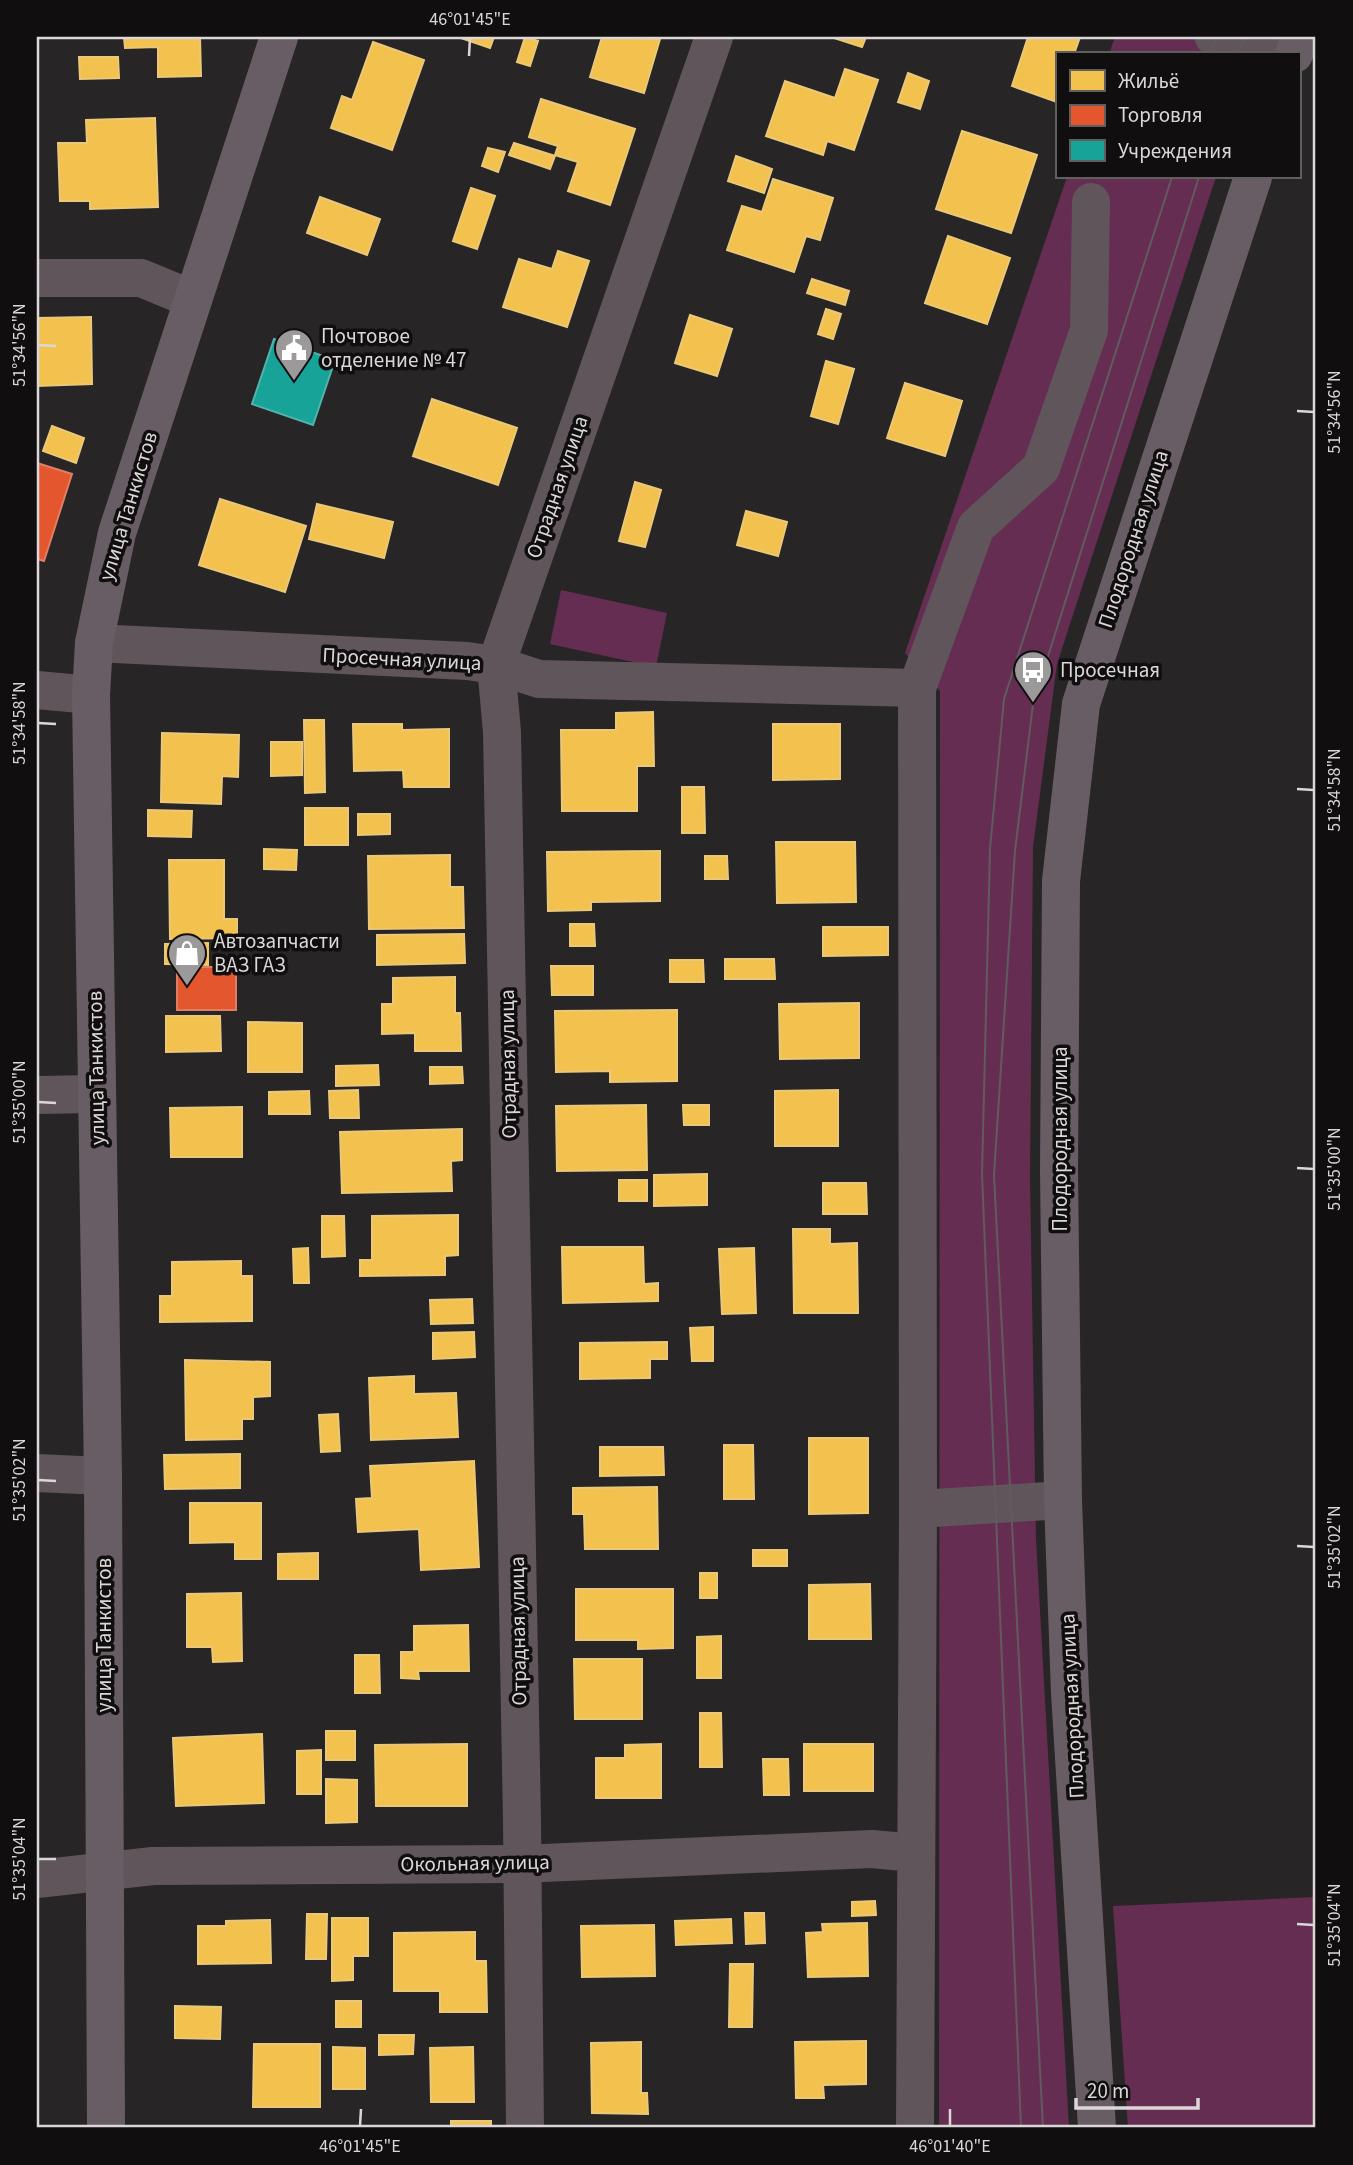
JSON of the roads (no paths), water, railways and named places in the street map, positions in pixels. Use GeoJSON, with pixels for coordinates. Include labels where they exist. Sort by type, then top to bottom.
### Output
{"type":"FeatureCollection","features":[{"type":"Feature","properties":{"kind":"main road","name":"улица Танкистов"},"geometry":{"type":"LineString","coordinates":[[106,2128],[103,1476],[91,695],[94,643],[117,533],[279,37]]}},
{"type":"Feature","properties":{"kind":"main road","name":"Плодородная улица"},"geometry":{"type":"LineString","coordinates":[[1097,2128],[1070,1693],[1063,1500],[1059,1171],[1061,881],[1081,704],[1253,178]]}},
{"type":"Feature","properties":{"kind":"street","name":"Отрадная улица"},"geometry":{"type":"LineString","coordinates":[[525,2128],[524,1912],[520,1864],[522,1822],[502,732],[496,665],[714,37]]}},
{"type":"Feature","properties":{"kind":"street"},"geometry":{"type":"LineString","coordinates":[[1214,37],[1240,48],[1259,52]]}},
{"type":"Feature","properties":{"kind":"street"},"geometry":{"type":"LineString","coordinates":[[915,2128],[918,1508],[917,688],[976,527],[1041,468],[1088,330],[1091,202]]}},
{"type":"Feature","properties":{"kind":"street"},"geometry":{"type":"LineString","coordinates":[[37,278],[141,278],[192,299]]}},
{"type":"Feature","properties":{"kind":"street","name":"Просечная улица"},"geometry":{"type":"LineString","coordinates":[[94,643],[496,665],[539,679],[917,688]]}},
{"type":"Feature","properties":{"kind":"street"},"geometry":{"type":"LineString","coordinates":[[37,690],[91,695]]}},
{"type":"Feature","properties":{"kind":"street"},"geometry":{"type":"LineString","coordinates":[[37,1095],[96,1094]]}},
{"type":"Feature","properties":{"kind":"street"},"geometry":{"type":"LineString","coordinates":[[37,1473],[103,1476]]}},
{"type":"Feature","properties":{"kind":"street"},"geometry":{"type":"LineString","coordinates":[[918,1508],[1063,1500]]}},
{"type":"Feature","properties":{"kind":"street","name":"Окольная улица"},"geometry":{"type":"LineString","coordinates":[[37,1879],[153,1866],[520,1864],[872,1849],[915,1853]]}},
{"type":"Feature","properties":{"kind":"tram line"},"geometry":{"type":"LineString","coordinates":[[1212,52],[1217,37]]}},
{"type":"Feature","properties":{"kind":"tram line"},"geometry":{"type":"LineString","coordinates":[[1239,52],[1244,37]]}},
{"type":"Feature","properties":{"kind":"tram line"},"geometry":{"type":"LineString","coordinates":[[1021,2128],[982,1174],[990,849],[1004,699],[1172,178]]}},
{"type":"Feature","properties":{"kind":"tram line"},"geometry":{"type":"LineString","coordinates":[[1043,2128],[994,1175],[1015,851],[1033,704],[1199,178]]}},
{"type":"Feature","properties":{"kind":"place","name":"Почтовое отделение № 47"},"geometry":{"type":"Point","coordinates":[294,382]}},
{"type":"Feature","properties":{"kind":"place","name":"Просечная"},"geometry":{"type":"Point","coordinates":[1033,704]}},
{"type":"Feature","properties":{"kind":"place","name":"Автозапчасти ВАЗ ГАЗ"},"geometry":{"type":"Point","coordinates":[187,987]}}]}
